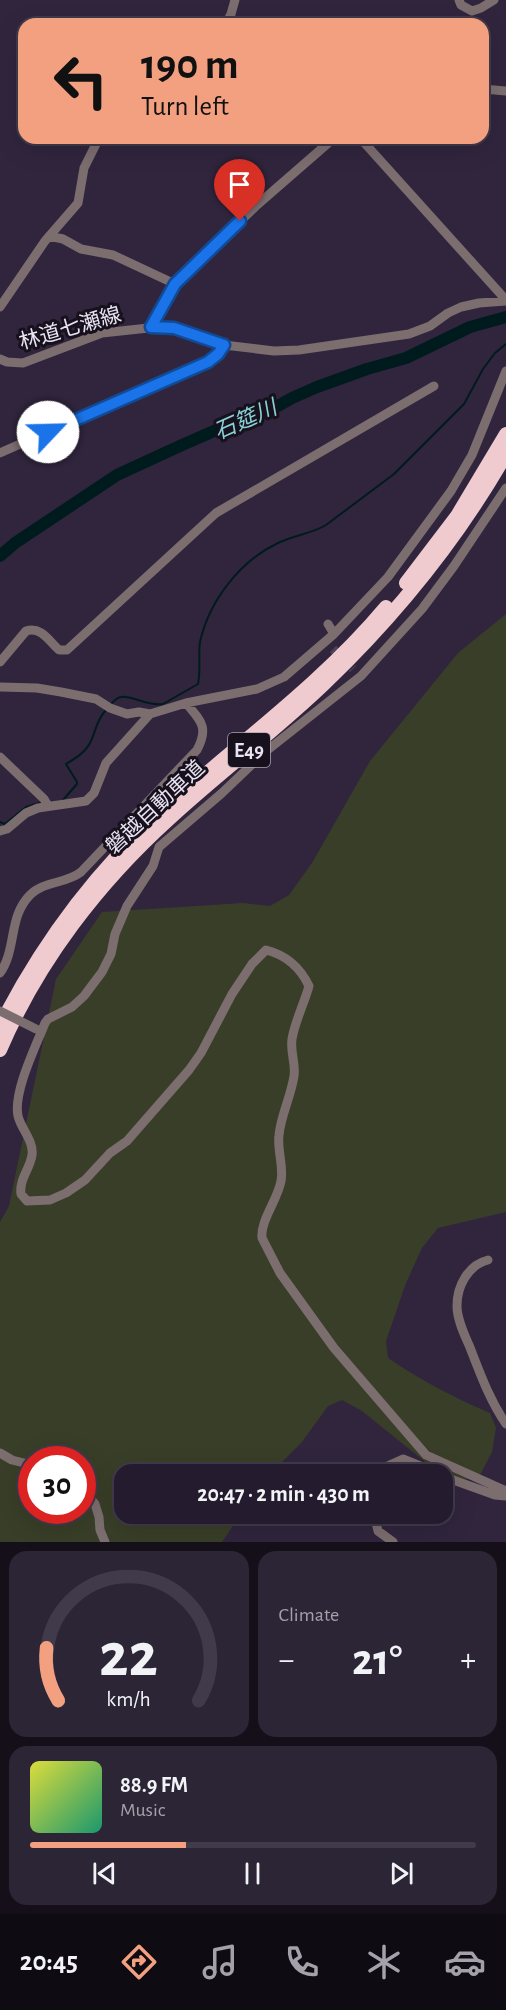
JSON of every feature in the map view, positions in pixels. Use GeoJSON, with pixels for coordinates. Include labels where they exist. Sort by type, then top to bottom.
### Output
{"type":"FeatureCollection","features":[{"type":"Feature","properties":{"kind":"highway","name":"磐越自動車道"},"geometry":{"type":"LineString","coordinates":[[0,1026],[31,969],[92,883],[159,814],[315,680],[377,617],[457,516],[506,434]]}},
{"type":"Feature","properties":{"kind":"highway","name":"磐越自動車道"},"geometry":{"type":"LineString","coordinates":[[0,1050],[40,973],[94,897],[128,859],[169,819],[304,703],[365,644],[443,551],[506,454]]}},
{"type":"Feature","properties":{"kind":"street"},"geometry":{"type":"LineString","coordinates":[[229,18],[235,0]]}},
{"type":"Feature","properties":{"kind":"street"},"geometry":{"type":"LineString","coordinates":[[459,0],[461,5],[472,11],[494,0]]}},
{"type":"Feature","properties":{"kind":"street"},"geometry":{"type":"LineString","coordinates":[[489,90],[506,91]]}},
{"type":"Feature","properties":{"kind":"street"},"geometry":{"type":"LineString","coordinates":[[0,307],[49,236],[78,203],[84,168],[96,144]]}},
{"type":"Feature","properties":{"kind":"street"},"geometry":{"type":"LineString","coordinates":[[151,327],[175,284],[257,205],[327,144]]}},
{"type":"Feature","properties":{"kind":"street"},"geometry":{"type":"LineString","coordinates":[[365,144],[506,301]]}},
{"type":"Feature","properties":{"kind":"street"},"geometry":{"type":"LineString","coordinates":[[49,236],[63,239],[81,249],[113,255],[175,284]]}},
{"type":"Feature","properties":{"kind":"street","name":"林道七瀬線"},"geometry":{"type":"LineString","coordinates":[[0,359],[23,363],[102,333],[151,327],[174,328],[224,345],[287,351],[354,343],[409,333],[430,326],[453,310],[472,304],[506,301]]}},
{"type":"Feature","properties":{"kind":"street"},"geometry":{"type":"LineString","coordinates":[[0,453],[208,362],[224,345]]}},
{"type":"Feature","properties":{"kind":"street"},"geometry":{"type":"LineString","coordinates":[[0,687],[37,688],[76,694],[96,699],[110,708],[127,714],[139,712],[150,714],[186,703],[257,689],[284,677],[330,646],[334,634],[388,577],[451,491],[472,455],[506,371]]}},
{"type":"Feature","properties":{"kind":"street"},"geometry":{"type":"LineString","coordinates":[[0,662],[26,631],[32,629],[41,632],[59,650],[67,651],[216,513],[434,386]]}},
{"type":"Feature","properties":{"kind":"street"},"geometry":{"type":"LineString","coordinates":[[506,488],[422,609],[362,676],[265,752],[222,793],[159,847],[153,866],[128,906],[115,934],[111,954],[102,972],[84,996],[72,1007],[48,1019],[39,1031],[17,1103],[21,1126],[32,1149],[31,1159],[22,1179],[21,1194],[27,1201],[36,1201],[50,1200],[66,1193],[85,1180],[110,1153],[127,1141],[189,1070],[201,1053],[232,994],[252,964],[266,950],[279,953],[297,968],[309,986],[291,1041],[294,1076],[279,1135],[278,1150],[282,1177],[262,1238],[280,1273],[321,1331],[426,1455],[506,1493]]}},
{"type":"Feature","properties":{"kind":"street"},"geometry":{"type":"LineString","coordinates":[[328,624],[334,634]]}},
{"type":"Feature","properties":{"kind":"street"},"geometry":{"type":"LineString","coordinates":[[353,669],[362,676]]}},
{"type":"Feature","properties":{"kind":"street"},"geometry":{"type":"LineString","coordinates":[[0,973],[9,958],[15,921],[24,902],[32,892],[81,872],[197,750],[204,728],[186,703]]}},
{"type":"Feature","properties":{"kind":"street"},"geometry":{"type":"LineString","coordinates":[[0,831],[7,829],[30,812],[48,806],[78,804],[89,799],[94,793],[106,763],[150,714]]}},
{"type":"Feature","properties":{"kind":"street"},"geometry":{"type":"LineString","coordinates":[[0,758],[44,799],[48,806]]}},
{"type":"Feature","properties":{"kind":"street"},"geometry":{"type":"LineString","coordinates":[[0,1011],[39,1031]]}},
{"type":"Feature","properties":{"kind":"street"},"geometry":{"type":"LineString","coordinates":[[488,1260],[471,1268],[463,1280],[456,1308],[484,1388],[506,1424]]}},
{"type":"Feature","properties":{"kind":"street"},"geometry":{"type":"LineString","coordinates":[[0,1453],[18,1462]]}},
{"type":"Feature","properties":{"kind":"street"},"geometry":{"type":"LineString","coordinates":[[392,1464],[403,1459],[415,1464]]}},
{"type":"Feature","properties":{"kind":"street"},"geometry":{"type":"LineString","coordinates":[[453,1480],[495,1496],[506,1493]]}},
{"type":"Feature","properties":{"kind":"street"},"geometry":{"type":"LineString","coordinates":[[96,1507],[100,1530],[105,1542]]}},
{"type":"Feature","properties":{"kind":"street"},"geometry":{"type":"LineString","coordinates":[[376,1524],[378,1531],[393,1542]]}},
{"type":"Feature","properties":{"kind":"green space"},"geometry":{"type":"Polygon","coordinates":[[[506,614],[506,1212],[438,1228],[422,1248],[406,1283],[386,1341],[388,1358],[438,1388],[490,1413],[496,1428],[492,1452],[480,1475],[463,1480],[453,1476],[453,1464],[428,1464],[362,1411],[342,1400],[328,1406],[302,1442],[280,1464],[114,1464],[114,1524],[234,1524],[222,1542],[0,1542],[0,1222],[9,1206],[56,979],[102,912],[243,903],[270,906],[289,895],[312,863],[370,761],[458,653],[506,614]]]}},
{"type":"Feature","properties":{"kind":"waterway","name":"石筵川"},"geometry":{"type":"LineString","coordinates":[[0,556],[15,543],[117,475],[237,421],[269,411],[317,387],[406,358],[470,327],[506,317]]}},
{"type":"Feature","properties":{"kind":"waterway"},"geometry":{"type":"LineString","coordinates":[[109,706],[118,698],[124,697],[152,704],[163,704],[198,684],[200,642],[204,627],[219,597],[239,571],[251,560],[278,543],[326,525],[394,474],[464,404],[483,369],[495,353],[506,344]]}},
{"type":"Feature","properties":{"kind":"waterway"},"geometry":{"type":"LineString","coordinates":[[63,800],[77,784],[66,764],[86,748],[106,710]]}},
{"type":"Feature","properties":{"kind":"waterway"},"geometry":{"type":"LineString","coordinates":[[0,822],[5,824],[26,807],[43,802]]}},
{"type":"Feature","properties":{"kind":"tunnel"},"geometry":{"type":"LineString","coordinates":[[333,649],[353,669]]}},
{"type":"Feature","properties":{"kind":"route"},"geometry":{"type":"LineString","coordinates":[[48,432],[187,369],[208,362],[222,350],[224,345],[174,328],[151,327],[175,284],[240,221]]}}]}
